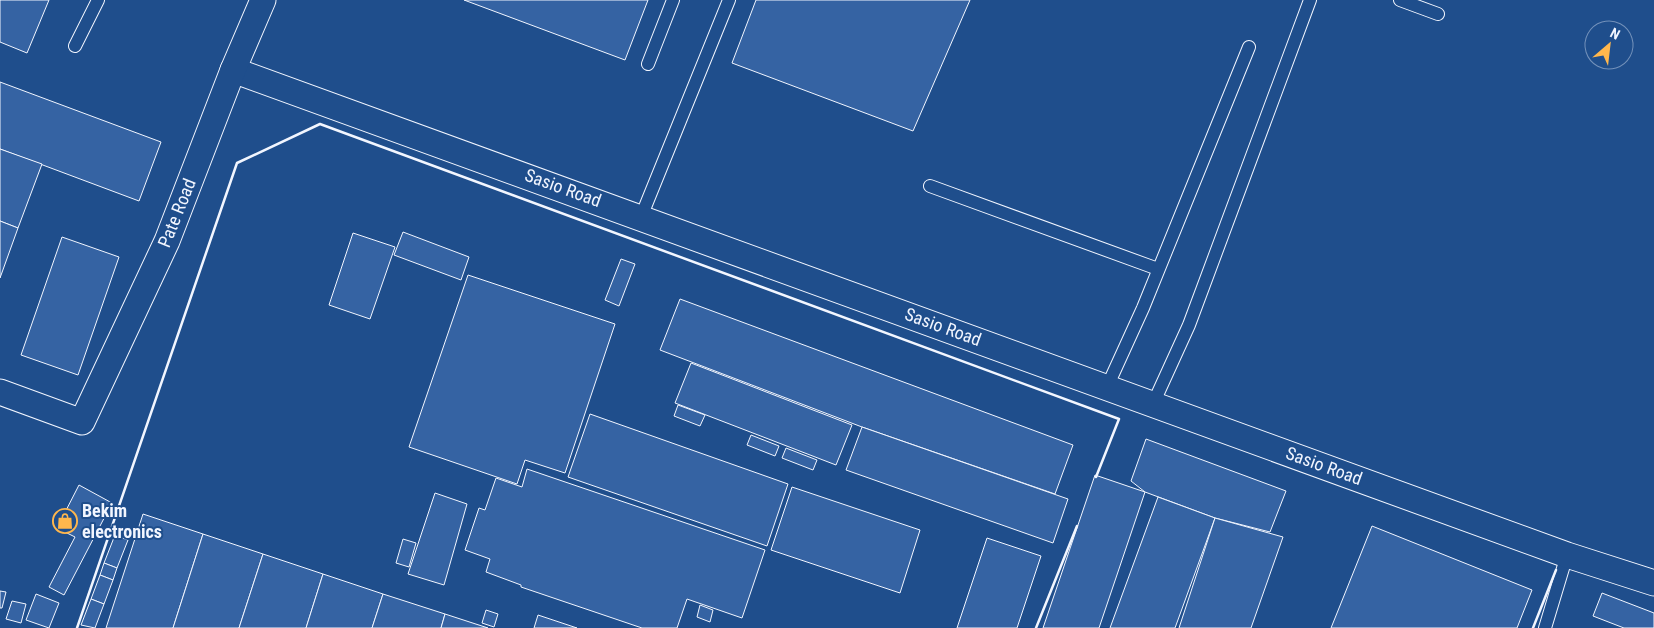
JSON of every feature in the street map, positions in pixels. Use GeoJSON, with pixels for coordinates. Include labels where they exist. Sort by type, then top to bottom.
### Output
{"type":"FeatureCollection","features":[{"type":"Feature","properties":{"kind":"street","name":"Pate Road"},"geometry":{"type":"LineString","coordinates":[[0,392],[82,422],[167,240],[262,0]]}},
{"type":"Feature","properties":{"kind":"street","name":"Sasio Road"},"geometry":{"type":"LineString","coordinates":[[233,70],[1567,555],[1654,583]]}},
{"type":"Feature","properties":{"kind":"lane"},"geometry":{"type":"LineString","coordinates":[[75,46],[98,0]]}},
{"type":"Feature","properties":{"kind":"lane"},"geometry":{"type":"LineString","coordinates":[[648,64],[673,0]]}},
{"type":"Feature","properties":{"kind":"lane"},"geometry":{"type":"LineString","coordinates":[[641,217],[729,0]]}},
{"type":"Feature","properties":{"kind":"lane"},"geometry":{"type":"LineString","coordinates":[[1153,404],[1189,325],[1310,0]]}},
{"type":"Feature","properties":{"kind":"lane"},"geometry":{"type":"LineString","coordinates":[[1400,0],[1438,14]]}},
{"type":"Feature","properties":{"kind":"lane"},"geometry":{"type":"LineString","coordinates":[[1107,387],[1158,269],[1249,47]]}},
{"type":"Feature","properties":{"kind":"lane"},"geometry":{"type":"LineString","coordinates":[[930,186],[1158,269]]}},
{"type":"Feature","properties":{"kind":"lane"},"geometry":{"type":"LineString","coordinates":[[1545,628],[1567,555]]}},
{"type":"Feature","properties":{"kind":"building"},"geometry":{"type":"Polygon","coordinates":[[[0,0],[49,0],[27,53],[0,42],[0,0]]]}},
{"type":"Feature","properties":{"kind":"building"},"geometry":{"type":"Polygon","coordinates":[[[464,0],[648,0],[625,60],[464,0]]]}},
{"type":"Feature","properties":{"kind":"building"},"geometry":{"type":"Polygon","coordinates":[[[756,0],[970,0],[913,131],[732,63],[756,0]]]}},
{"type":"Feature","properties":{"kind":"building"},"geometry":{"type":"Polygon","coordinates":[[[0,82],[161,142],[139,201],[0,149],[0,82]]]}},
{"type":"Feature","properties":{"kind":"building"},"geometry":{"type":"Polygon","coordinates":[[[0,149],[42,164],[18,228],[0,221],[0,149]]]}},
{"type":"Feature","properties":{"kind":"building"},"geometry":{"type":"Polygon","coordinates":[[[0,221],[18,228],[0,278],[0,221]]]}},
{"type":"Feature","properties":{"kind":"building"},"geometry":{"type":"Polygon","coordinates":[[[403,232],[469,257],[461,280],[394,255],[403,232]]]}},
{"type":"Feature","properties":{"kind":"building"},"geometry":{"type":"Polygon","coordinates":[[[353,233],[395,247],[370,319],[329,305],[353,233]]]}},
{"type":"Feature","properties":{"kind":"building"},"geometry":{"type":"Polygon","coordinates":[[[62,237],[119,257],[78,375],[21,355],[62,237]]]}},
{"type":"Feature","properties":{"kind":"building"},"geometry":{"type":"Polygon","coordinates":[[[621,259],[635,264],[619,306],[605,300],[621,259]]]}},
{"type":"Feature","properties":{"kind":"building"},"geometry":{"type":"Polygon","coordinates":[[[468,275],[615,324],[565,473],[525,460],[517,484],[409,447],[468,275]]]}},
{"type":"Feature","properties":{"kind":"building"},"geometry":{"type":"Polygon","coordinates":[[[680,299],[1073,445],[1055,494],[862,427],[660,350],[680,299]]]}},
{"type":"Feature","properties":{"kind":"building"},"geometry":{"type":"Polygon","coordinates":[[[691,363],[852,425],[836,465],[675,403],[691,363]]]}},
{"type":"Feature","properties":{"kind":"building"},"geometry":{"type":"Polygon","coordinates":[[[678,405],[705,415],[700,426],[674,416],[678,405]]]}},
{"type":"Feature","properties":{"kind":"building"},"geometry":{"type":"Polygon","coordinates":[[[590,414],[788,484],[767,546],[568,477],[590,414]]]}},
{"type":"Feature","properties":{"kind":"building"},"geometry":{"type":"Polygon","coordinates":[[[862,427],[1068,499],[1053,543],[846,470],[862,427]]]}},
{"type":"Feature","properties":{"kind":"building"},"geometry":{"type":"Polygon","coordinates":[[[751,435],[779,446],[775,456],[747,445],[751,435]]]}},
{"type":"Feature","properties":{"kind":"building"},"geometry":{"type":"Polygon","coordinates":[[[1146,439],[1286,491],[1270,532],[1215,518],[1145,492],[1131,481],[1146,439]]]}},
{"type":"Feature","properties":{"kind":"building"},"geometry":{"type":"Polygon","coordinates":[[[786,448],[817,460],[813,470],[782,458],[786,448]]]}},
{"type":"Feature","properties":{"kind":"building"},"geometry":{"type":"Polygon","coordinates":[[[527,469],[765,550],[742,618],[687,599],[677,628],[642,628],[521,587],[521,585],[486,572],[490,559],[465,550],[479,508],[485,510],[496,478],[522,487],[527,469]]]}},
{"type":"Feature","properties":{"kind":"building"},"geometry":{"type":"Polygon","coordinates":[[[1095,475],[1145,492],[1099,628],[1043,628],[1095,475]]]}},
{"type":"Feature","properties":{"kind":"building"},"geometry":{"type":"Polygon","coordinates":[[[79,485],[112,503],[64,595],[49,587],[75,537],[57,528],[79,485]]]}},
{"type":"Feature","properties":{"kind":"building"},"geometry":{"type":"Polygon","coordinates":[[[792,487],[920,530],[900,593],[771,550],[792,487]]]}},
{"type":"Feature","properties":{"kind":"building"},"geometry":{"type":"Polygon","coordinates":[[[435,493],[467,504],[444,585],[408,574],[435,493]]]}},
{"type":"Feature","properties":{"kind":"building"},"geometry":{"type":"Polygon","coordinates":[[[1158,497],[1215,518],[1175,628],[1110,628],[1158,497]]]}},
{"type":"Feature","properties":{"kind":"building"},"geometry":{"type":"Polygon","coordinates":[[[143,514],[203,534],[173,628],[106,628],[143,514]]]}},
{"type":"Feature","properties":{"kind":"building"},"geometry":{"type":"Polygon","coordinates":[[[1215,518],[1283,537],[1251,628],[1179,628],[1215,518]]]}},
{"type":"Feature","properties":{"kind":"building"},"geometry":{"type":"Polygon","coordinates":[[[1372,526],[1532,590],[1517,628],[1331,628],[1372,526]]]}},
{"type":"Feature","properties":{"kind":"building"},"geometry":{"type":"Polygon","coordinates":[[[203,534],[263,554],[239,628],[173,628],[203,534]]]}},
{"type":"Feature","properties":{"kind":"building"},"geometry":{"type":"Polygon","coordinates":[[[115,535],[128,540],[117,568],[104,563],[115,535]]]}},
{"type":"Feature","properties":{"kind":"building"},"geometry":{"type":"Polygon","coordinates":[[[987,538],[1041,556],[1017,628],[957,628],[987,538]]]}},
{"type":"Feature","properties":{"kind":"building"},"geometry":{"type":"Polygon","coordinates":[[[403,539],[416,543],[409,567],[396,563],[403,539]]]}},
{"type":"Feature","properties":{"kind":"building"},"geometry":{"type":"Polygon","coordinates":[[[263,554],[323,574],[306,628],[239,628],[263,554]]]}},
{"type":"Feature","properties":{"kind":"building"},"geometry":{"type":"Polygon","coordinates":[[[104,563],[117,568],[113,580],[100,575],[104,563]]]}},
{"type":"Feature","properties":{"kind":"building"},"geometry":{"type":"Polygon","coordinates":[[[323,574],[383,594],[372,628],[306,628],[323,574]]]}},
{"type":"Feature","properties":{"kind":"building"},"geometry":{"type":"Polygon","coordinates":[[[100,575],[113,580],[104,604],[91,599],[100,575]]]}},
{"type":"Feature","properties":{"kind":"building"},"geometry":{"type":"Polygon","coordinates":[[[0,591],[6,592],[2,608],[0,608],[0,591]]]}},
{"type":"Feature","properties":{"kind":"building"},"geometry":{"type":"Polygon","coordinates":[[[1602,593],[1654,613],[1654,628],[1624,628],[1593,616],[1602,593]]]}},
{"type":"Feature","properties":{"kind":"building"},"geometry":{"type":"Polygon","coordinates":[[[36,594],[59,603],[49,628],[26,620],[36,594]]]}},
{"type":"Feature","properties":{"kind":"building"},"geometry":{"type":"Polygon","coordinates":[[[383,594],[445,614],[441,628],[372,628],[383,594]]]}},
{"type":"Feature","properties":{"kind":"building"},"geometry":{"type":"Polygon","coordinates":[[[91,599],[104,604],[95,628],[81,625],[91,599]]]}},
{"type":"Feature","properties":{"kind":"building"},"geometry":{"type":"Polygon","coordinates":[[[12,601],[26,604],[21,623],[6,619],[12,601]]]}},
{"type":"Feature","properties":{"kind":"building"},"geometry":{"type":"Polygon","coordinates":[[[700,605],[713,610],[710,622],[697,617],[700,605]]]}},
{"type":"Feature","properties":{"kind":"building"},"geometry":{"type":"Polygon","coordinates":[[[486,610],[498,614],[494,627],[482,623],[486,610]]]}},
{"type":"Feature","properties":{"kind":"building"},"geometry":{"type":"Polygon","coordinates":[[[445,614],[488,628],[441,628],[445,614]]]}},
{"type":"Feature","properties":{"kind":"building"},"geometry":{"type":"Polygon","coordinates":[[[538,615],[577,628],[534,628],[538,615]]]}},
{"type":"Feature","properties":{"kind":"wall"},"geometry":{"type":"LineString","coordinates":[[77,628],[237,163],[320,124],[1119,419],[1096,477]]}},
{"type":"Feature","properties":{"kind":"wall"},"geometry":{"type":"LineString","coordinates":[[1036,628],[1077,526]]}},
{"type":"Feature","properties":{"kind":"wall"},"geometry":{"type":"LineString","coordinates":[[1533,628],[1556,570]]}},
{"type":"Feature","properties":{"kind":"place","name":"Bekim electronics"},"geometry":{"type":"Point","coordinates":[65,521]}}]}
